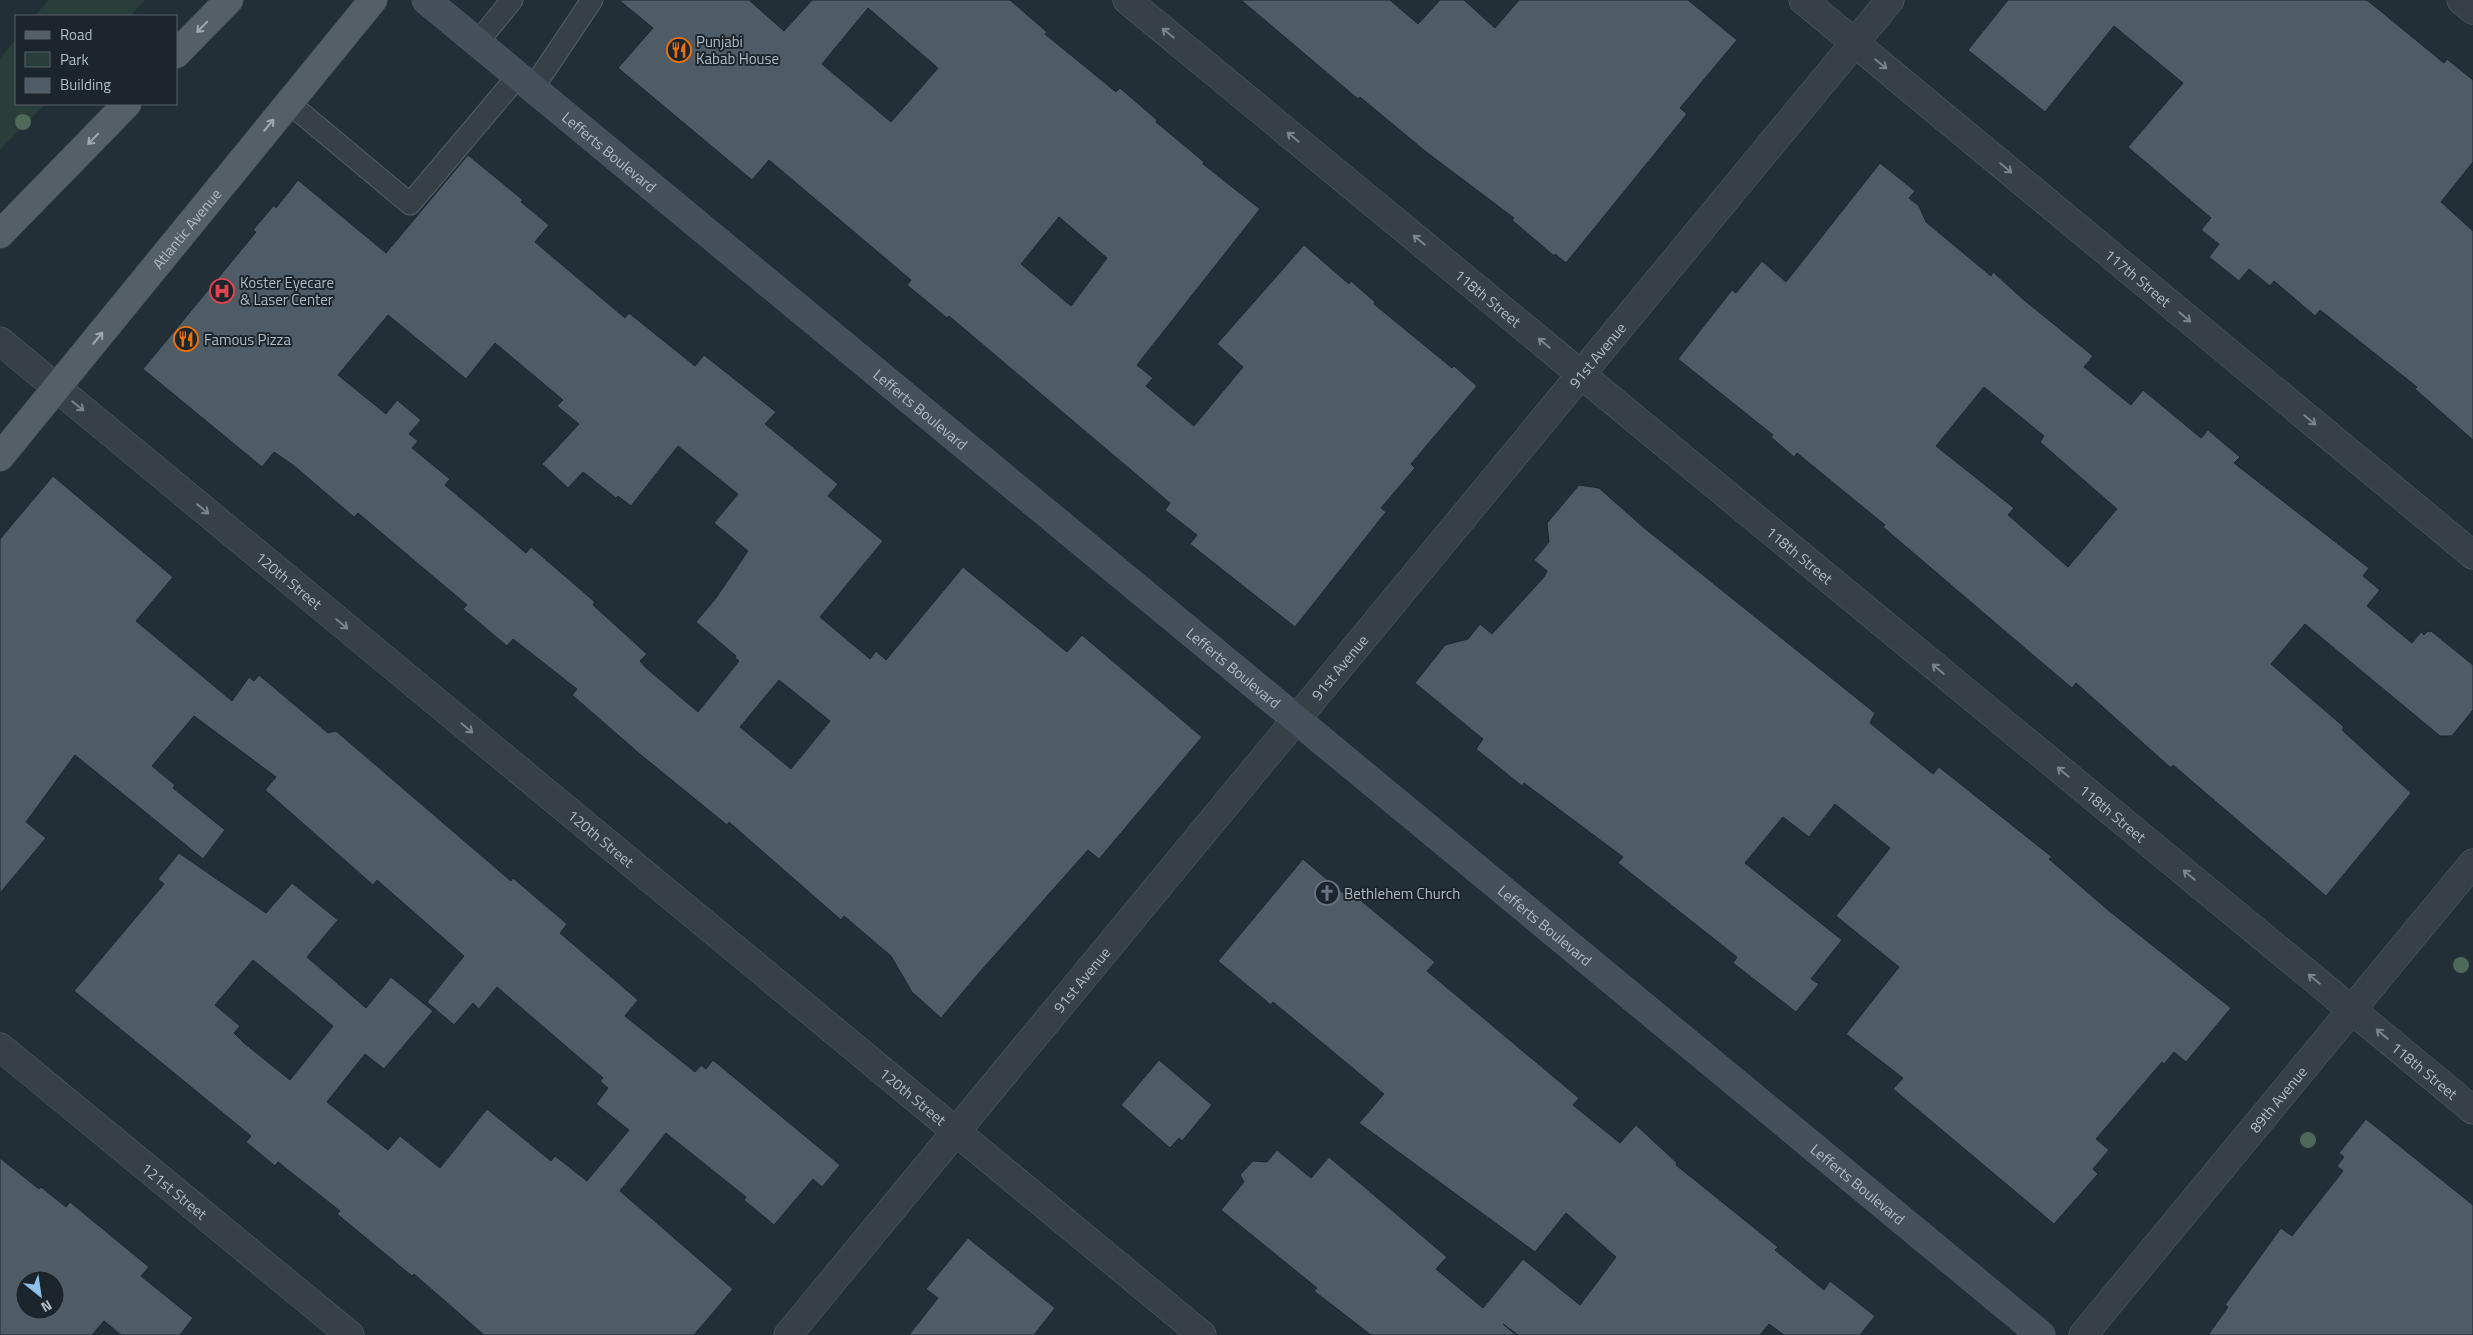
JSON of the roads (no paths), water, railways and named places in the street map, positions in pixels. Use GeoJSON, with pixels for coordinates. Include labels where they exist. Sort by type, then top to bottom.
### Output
{"type":"FeatureCollection","features":[{"type":"Feature","properties":{"kind":"main road"},"geometry":{"type":"LineString","coordinates":[[178,52],[228,0]]}},
{"type":"Feature","properties":{"kind":"main road","name":"Atlantic Avenue"},"geometry":{"type":"LineString","coordinates":[[0,457],[373,0]]}},
{"type":"Feature","properties":{"kind":"main road"},"geometry":{"type":"LineString","coordinates":[[0,234],[126,105]]}},
{"type":"Feature","properties":{"kind":"street","name":"Lefferts Boulevard"},"geometry":{"type":"LineString","coordinates":[[426,0],[2041,1335]]}},
{"type":"Feature","properties":{"kind":"street","name":"118th Street"},"geometry":{"type":"LineString","coordinates":[[1128,0],[2473,1110]]}},
{"type":"Feature","properties":{"kind":"street","name":"117th Street"},"geometry":{"type":"LineString","coordinates":[[1803,0],[2473,555]]}},
{"type":"Feature","properties":{"kind":"street","name":"91st Avenue"},"geometry":{"type":"LineString","coordinates":[[788,1335],[1890,0]]}},
{"type":"Feature","properties":{"kind":"street"},"geometry":{"type":"LineString","coordinates":[[2461,0],[2473,10]]}},
{"type":"Feature","properties":{"kind":"street","name":"120th Street"},"geometry":{"type":"LineString","coordinates":[[0,341],[1202,1335]]}},
{"type":"Feature","properties":{"kind":"street","name":"89th Avenue"},"geometry":{"type":"LineString","coordinates":[[2083,1335],[2473,863]]}},
{"type":"Feature","properties":{"kind":"street","name":"121st Street"},"geometry":{"type":"LineString","coordinates":[[0,1047],[350,1335]]}},
{"type":"Feature","properties":{"kind":"lane"},"geometry":{"type":"LineString","coordinates":[[477,42],[512,0]]}},
{"type":"Feature","properties":{"kind":"lane"},"geometry":{"type":"LineString","coordinates":[[288,102],[410,204],[525,82],[592,0]]}},
{"type":"Feature","properties":{"kind":"place","name":"Punjabi Kabab House"},"geometry":{"type":"Point","coordinates":[679,50]}},
{"type":"Feature","properties":{"kind":"place","name":"Koster Eyecare & Laser Center"},"geometry":{"type":"Point","coordinates":[222,291]}},
{"type":"Feature","properties":{"kind":"place","name":"Famous Pizza"},"geometry":{"type":"Point","coordinates":[186,339]}},
{"type":"Feature","properties":{"kind":"place","name":"Bethlehem Church"},"geometry":{"type":"Point","coordinates":[1327,893]}}]}
